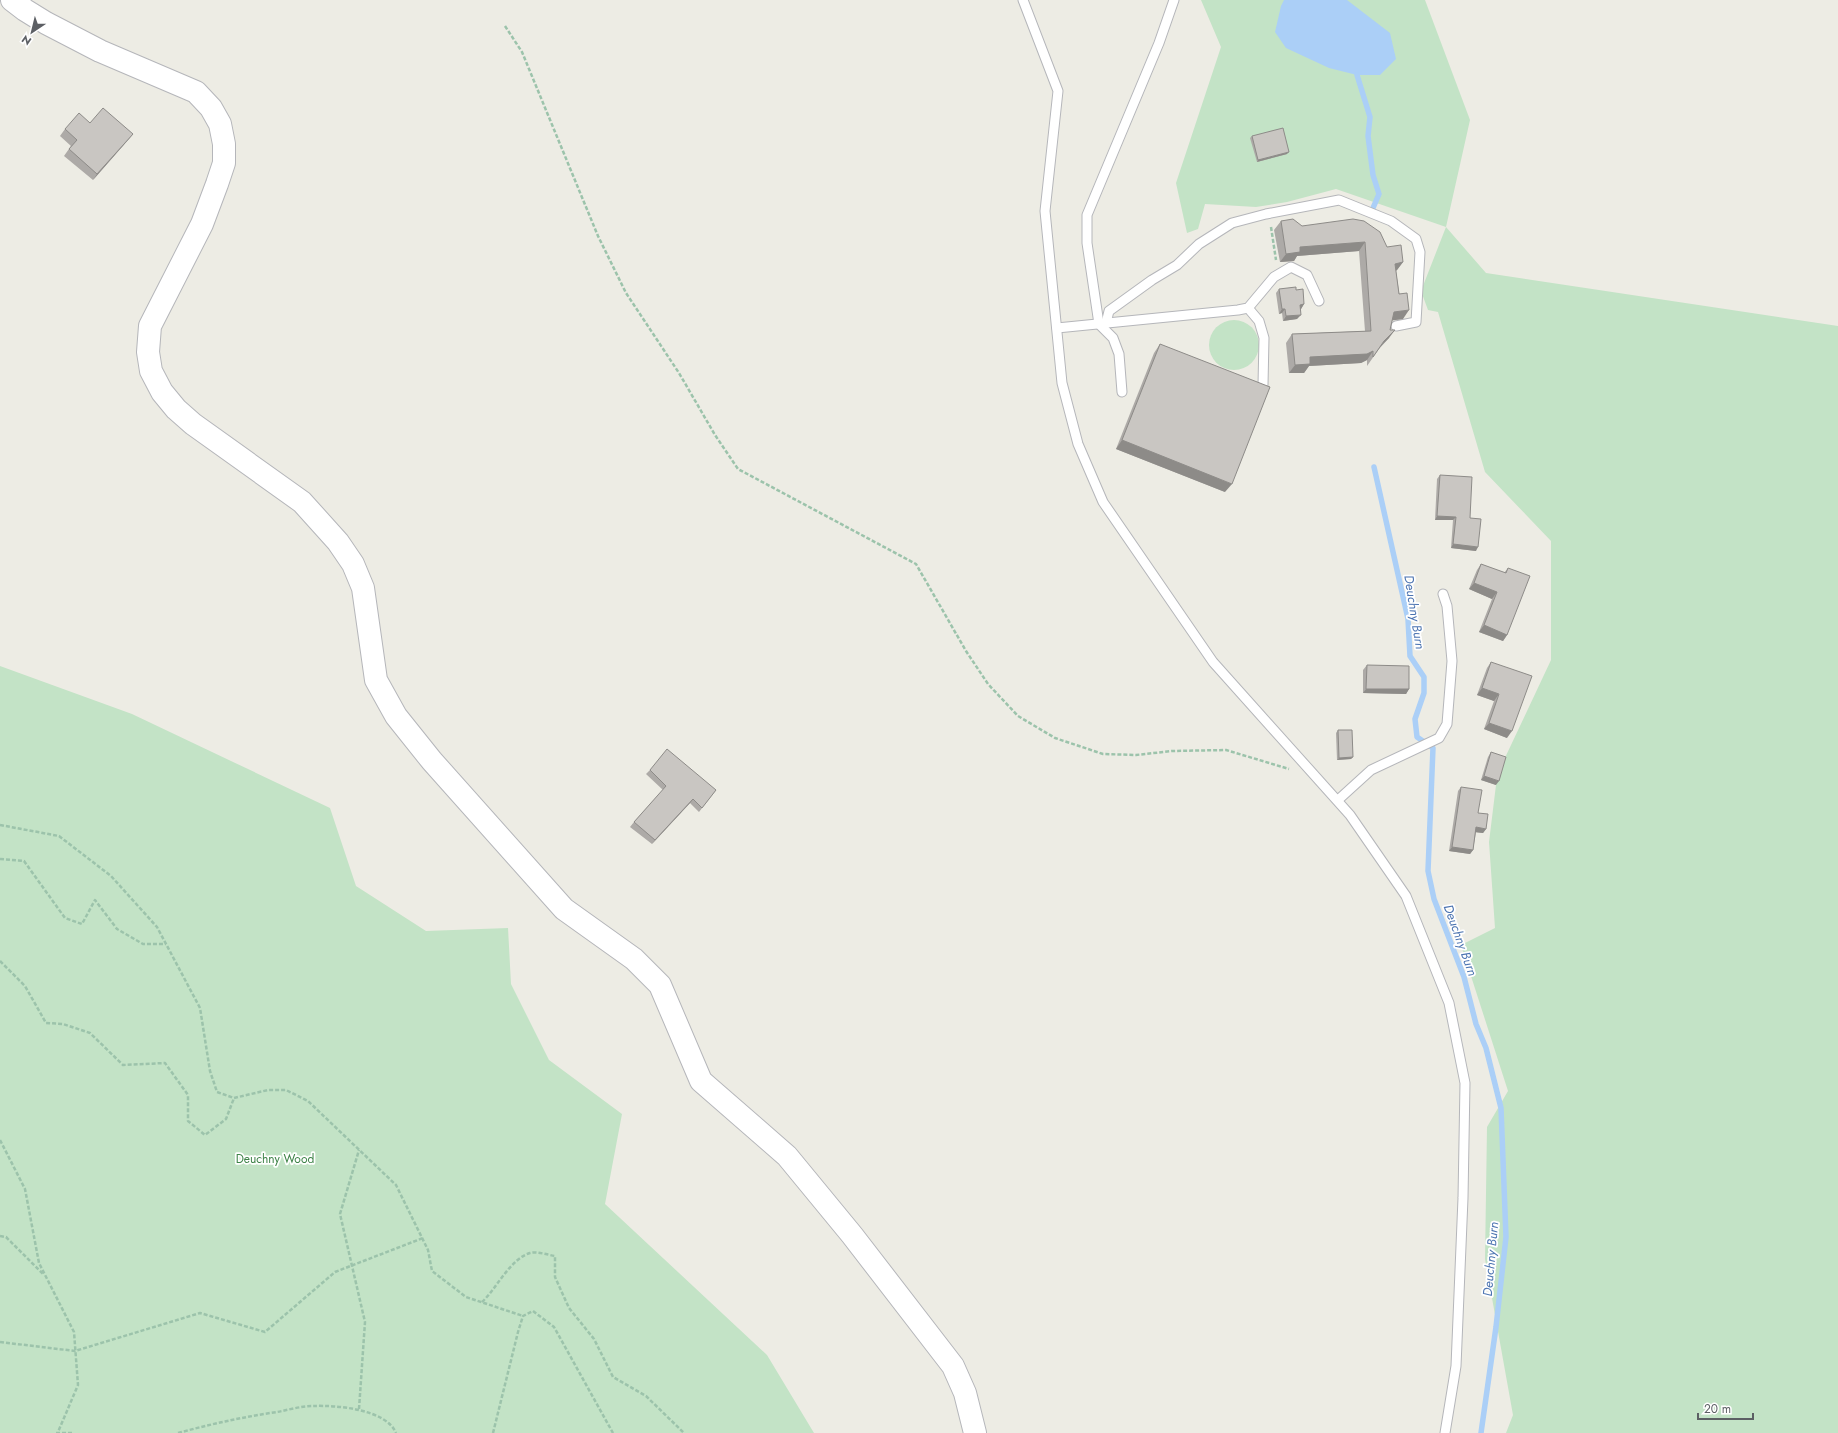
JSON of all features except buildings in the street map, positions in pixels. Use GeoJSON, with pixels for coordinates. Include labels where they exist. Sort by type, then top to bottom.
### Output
{"type":"FeatureCollection","features":[{"type":"Feature","properties":{"kind":"street"},"geometry":{"type":"LineString","coordinates":[[12,0],[41,20],[100,51],[196,92],[211,108],[220,124],[224,144],[224,163],[202,224],[150,326],[148,352],[151,371],[162,392],[176,409],[193,424],[302,502],[338,542],[353,564],[363,588],[376,680],[396,716],[432,761],[564,909],[634,959],[660,985],[701,1081],[787,1156],[852,1235],[953,1366],[965,1393],[975,1433]]}},
{"type":"Feature","properties":{"kind":"lane"},"geometry":{"type":"LineString","coordinates":[[1023,0],[1058,91],[1045,211],[1062,383],[1078,444],[1103,502],[1213,662],[1338,800],[1406,896],[1449,1003],[1465,1083],[1463,1198],[1456,1366],[1445,1433]]}},
{"type":"Feature","properties":{"kind":"lane"},"geometry":{"type":"LineString","coordinates":[[1122,392],[1118,354],[1113,338],[1103,323],[1087,243],[1087,215],[1159,43],[1174,0]]}},
{"type":"Feature","properties":{"kind":"lane"},"geometry":{"type":"LineString","coordinates":[[1103,323],[1109,311],[1152,280],[1177,265],[1199,244],[1232,223],[1266,214],[1339,200],[1391,221],[1416,239],[1420,252],[1416,322],[1396,326]]}},
{"type":"Feature","properties":{"kind":"lane"},"geometry":{"type":"LineString","coordinates":[[1057,328],[1248,308],[1274,277],[1292,267],[1307,274],[1319,300]]}},
{"type":"Feature","properties":{"kind":"lane"},"geometry":{"type":"LineString","coordinates":[[1248,308],[1259,321],[1264,338],[1264,385]]}},
{"type":"Feature","properties":{"kind":"lane"},"geometry":{"type":"LineString","coordinates":[[1338,800],[1371,770],[1439,738],[1447,724],[1452,661],[1447,606],[1443,594]]}},
{"type":"Feature","properties":{"kind":"path"},"geometry":{"type":"LineString","coordinates":[[505,26],[522,52],[598,236],[626,293],[679,373],[715,435],[738,469],[916,564],[966,651],[988,684],[1018,716],[1055,738],[1103,754],[1136,755],[1172,751],[1226,750],[1267,763],[1314,775]]}},
{"type":"Feature","properties":{"kind":"path"},"geometry":{"type":"LineString","coordinates":[[1271,229],[1274,248]]}},
{"type":"Feature","properties":{"kind":"path"},"geometry":{"type":"LineString","coordinates":[[0,825],[59,836],[81,851],[111,876],[157,927],[200,1008],[210,1070],[217,1092],[234,1098],[268,1090],[286,1090],[308,1102],[396,1185],[428,1250],[432,1272],[466,1297],[523,1316],[533,1312],[554,1327],[613,1433]]}},
{"type":"Feature","properties":{"kind":"path"},"geometry":{"type":"LineString","coordinates":[[0,859],[24,861],[65,918],[82,924],[95,900],[117,929],[143,944],[166,944]]}},
{"type":"Feature","properties":{"kind":"path"},"geometry":{"type":"LineString","coordinates":[[0,961],[25,986],[46,1023],[63,1024],[90,1033],[123,1065],[165,1063],[188,1095],[188,1120],[205,1135],[226,1119],[234,1098]]}},
{"type":"Feature","properties":{"kind":"path"},"geometry":{"type":"LineString","coordinates":[[0,1140],[25,1190],[39,1263],[74,1332],[78,1386],[57,1432],[74,1433]]}},
{"type":"Feature","properties":{"kind":"path"},"geometry":{"type":"LineString","coordinates":[[359,1150],[340,1214],[365,1322],[359,1410]]}},
{"type":"Feature","properties":{"kind":"path"},"geometry":{"type":"LineString","coordinates":[[0,1236],[6,1237],[46,1276]]}},
{"type":"Feature","properties":{"kind":"path"},"geometry":{"type":"LineString","coordinates":[[0,1342],[75,1350],[200,1313],[265,1332],[335,1272],[423,1238]]}},
{"type":"Feature","properties":{"kind":"path"},"geometry":{"type":"LineString","coordinates":[[482,1302],[492,1293],[512,1264],[531,1253],[555,1256],[555,1277],[569,1308],[594,1340],[613,1377],[646,1396],[684,1433]]}},
{"type":"Feature","properties":{"kind":"path"},"geometry":{"type":"LineString","coordinates":[[494,1433],[523,1316]]}},
{"type":"Feature","properties":{"kind":"path"},"geometry":{"type":"LineString","coordinates":[[178,1433],[230,1419],[312,1406],[359,1410],[376,1415],[393,1427],[396,1433]]}},
{"type":"Feature","properties":{"kind":"green space"},"geometry":{"type":"Polygon","coordinates":[[[1201,0],[1425,0],[1470,120],[1446,227],[1336,189],[1287,202],[1256,207],[1205,204],[1198,229],[1187,233],[1176,183],[1221,47],[1201,0]]]}},
{"type":"Feature","properties":{"kind":"green space"},"geometry":{"type":"Polygon","coordinates":[[[1446,227],[1486,273],[1838,326],[1838,1433],[1506,1433],[1513,1415],[1485,1259],[1487,1127],[1508,1091],[1461,945],[1495,928],[1489,842],[1496,785],[1503,762],[1551,660],[1551,541],[1485,472],[1438,312],[1428,310],[1421,291],[1446,227]]]}},
{"type":"Feature","properties":{"kind":"green space"},"geometry":{"type":"Polygon","coordinates":[[[1234,320],[1248,324],[1255,331],[1259,345],[1255,359],[1248,366],[1234,370],[1220,366],[1213,359],[1209,345],[1213,331],[1220,324],[1234,320]]]}},
{"type":"Feature","properties":{"kind":"green space","name":"Deuchny Wood"},"geometry":{"type":"Polygon","coordinates":[[[0,666],[132,714],[330,808],[356,886],[426,931],[508,928],[511,984],[549,1060],[622,1114],[605,1204],[767,1355],[814,1433],[0,1433],[0,666]]]}},
{"type":"Feature","properties":{"kind":"water"},"geometry":{"type":"Polygon","coordinates":[[[1284,0],[1347,0],[1390,33],[1396,59],[1380,75],[1357,75],[1329,68],[1286,48],[1275,32],[1281,6],[1284,0]]]}},
{"type":"Feature","properties":{"kind":"waterway"},"geometry":{"type":"LineString","coordinates":[[1357,75],[1370,117],[1368,136],[1373,175],[1379,194],[1373,208]]}},
{"type":"Feature","properties":{"kind":"waterway","name":"Deuchny Burn"},"geometry":{"type":"LineString","coordinates":[[1374,467],[1408,619],[1410,656],[1424,677],[1424,693],[1415,719],[1417,737],[1433,748],[1428,871],[1434,899],[1464,977],[1476,1024],[1486,1048],[1501,1108],[1506,1237],[1496,1327],[1481,1433]]}}]}
